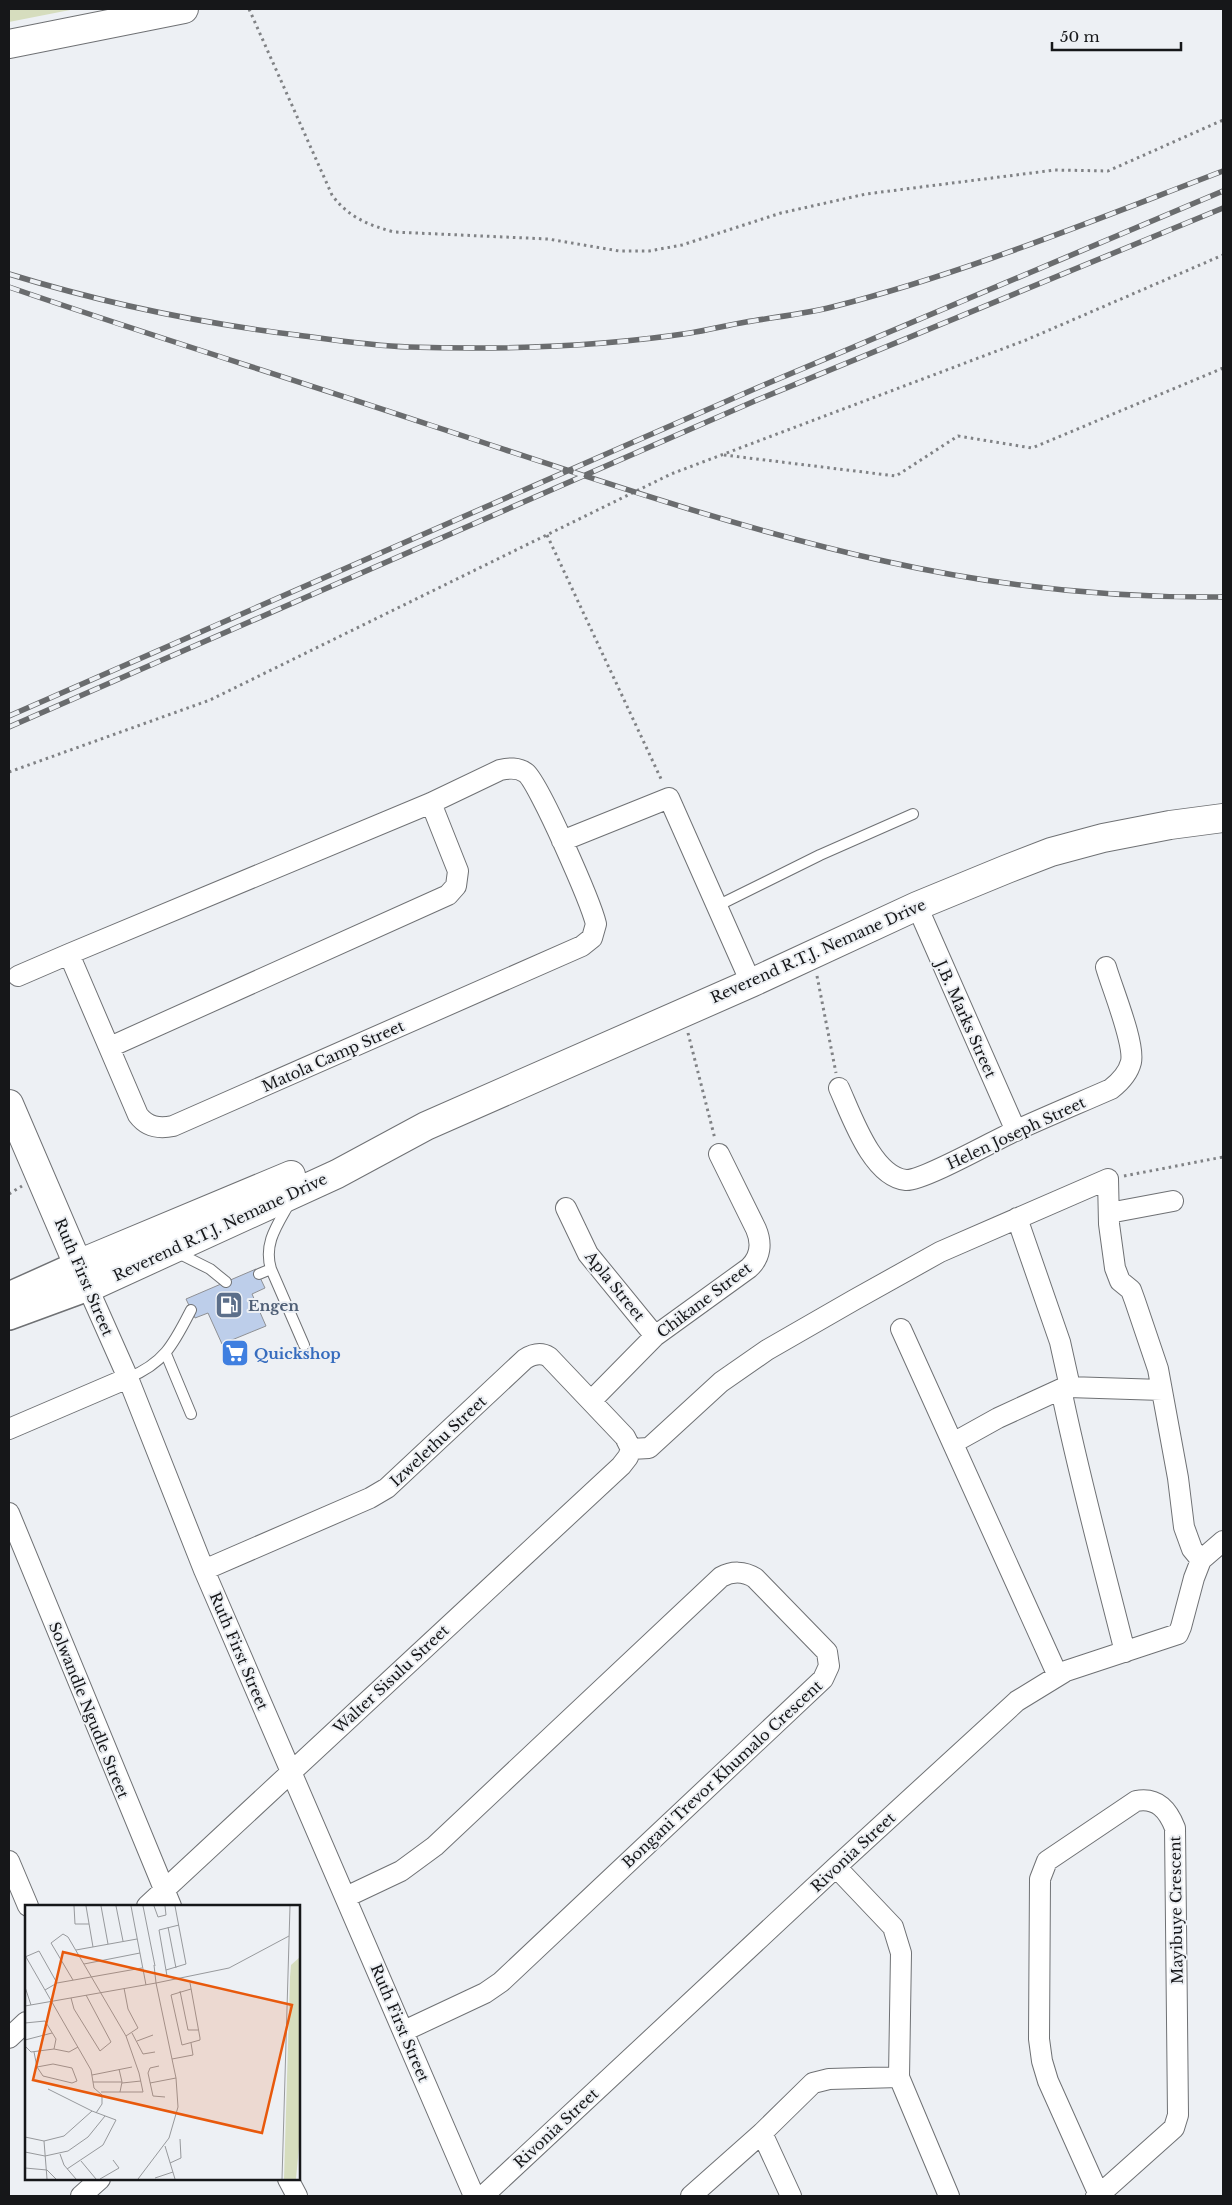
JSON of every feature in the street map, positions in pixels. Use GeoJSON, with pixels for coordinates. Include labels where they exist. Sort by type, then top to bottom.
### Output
{"type":"FeatureCollection","features":[{"type":"Feature","properties":{"kind":"main road"},"geometry":{"type":"LineString","coordinates":[[9,44],[184,9]]}},
{"type":"Feature","properties":{"kind":"main road","name":"Reverend R.T.J. Nemane Drive"},"geometry":{"type":"LineString","coordinates":[[83,1276],[171,1250],[337,1174],[426,1126],[917,906],[1007,869],[1076,845],[1136,830],[1223,818]]}},
{"type":"Feature","properties":{"kind":"main road","name":"Ruth First Street"},"geometry":{"type":"LineString","coordinates":[[9,1104],[83,1276]]}},
{"type":"Feature","properties":{"kind":"main road","name":"Reverend R.T.J. Nemane Drive"},"geometry":{"type":"LineString","coordinates":[[83,1276],[326,1160],[426,1126]]}},
{"type":"Feature","properties":{"kind":"street"},"geometry":{"type":"LineString","coordinates":[[18,976],[431,803],[500,770],[517,768],[526,773],[534,782],[562,841],[669,798],[751,982]]}},
{"type":"Feature","properties":{"kind":"street"},"geometry":{"type":"LineString","coordinates":[[110,1047],[448,896],[456,886],[458,871],[431,803]]}},
{"type":"Feature","properties":{"kind":"street","name":"Matola Camp Street"},"geometry":{"type":"LineString","coordinates":[[69,954],[138,1115],[143,1122],[153,1127],[173,1126],[582,946],[592,938],[596,924],[562,841]]}},
{"type":"Feature","properties":{"kind":"street","name":"J.B. Marks Street"},"geometry":{"type":"LineString","coordinates":[[917,906],[1016,1131]]}},
{"type":"Feature","properties":{"kind":"street","name":"Helen Joseph Street"},"geometry":{"type":"LineString","coordinates":[[839,1088],[869,1151],[886,1170],[906,1180],[924,1175],[1016,1131],[1111,1089],[1121,1081],[1128,1071],[1132,1058],[1130,1044],[1106,967]]}},
{"type":"Feature","properties":{"kind":"street","name":"Chikane Street"},"geometry":{"type":"LineString","coordinates":[[592,1400],[655,1336],[749,1268],[758,1257],[760,1240],[756,1229],[719,1154]]}},
{"type":"Feature","properties":{"kind":"street"},"geometry":{"type":"LineString","coordinates":[[630,1450],[649,1448],[721,1382],[767,1350],[940,1252],[1108,1180],[1109,1213],[1117,1275],[1131,1290],[1158,1369],[1178,1478],[1184,1527],[1192,1549],[1201,1560]]}},
{"type":"Feature","properties":{"kind":"street"},"geometry":{"type":"LineString","coordinates":[[1109,1213],[1173,1201]]}},
{"type":"Feature","properties":{"kind":"street","name":"Apla Street"},"geometry":{"type":"LineString","coordinates":[[566,1208],[588,1254],[655,1336]]}},
{"type":"Feature","properties":{"kind":"street"},"geometry":{"type":"LineString","coordinates":[[1017,1218],[1060,1342],[1076,1462],[1100,1549],[1124,1652]]}},
{"type":"Feature","properties":{"kind":"street","name":"Reverend R.T.J. Nemane Drive"},"geometry":{"type":"LineString","coordinates":[[9,1295],[83,1276]]}},
{"type":"Feature","properties":{"kind":"street","name":"Reverend R.T.J. Nemane Drive"},"geometry":{"type":"LineString","coordinates":[[9,1317],[83,1276]]}},
{"type":"Feature","properties":{"kind":"street","name":"Ruth First Street"},"geometry":{"type":"LineString","coordinates":[[83,1276],[128,1378],[204,1570],[474,2196]]}},
{"type":"Feature","properties":{"kind":"street"},"geometry":{"type":"LineString","coordinates":[[901,1329],[1058,1676]]}},
{"type":"Feature","properties":{"kind":"street","name":"Izwelethu Street"},"geometry":{"type":"LineString","coordinates":[[204,1570],[362,1502],[386,1488],[529,1356],[538,1354],[549,1357],[592,1400],[625,1437],[630,1450]]}},
{"type":"Feature","properties":{"kind":"street"},"geometry":{"type":"LineString","coordinates":[[9,1429],[128,1378]]}},
{"type":"Feature","properties":{"kind":"street"},"geometry":{"type":"LineString","coordinates":[[953,1444],[998,1418],[1066,1388],[1162,1390]]}},
{"type":"Feature","properties":{"kind":"street","name":"Walter Sisulu Street"},"geometry":{"type":"LineString","coordinates":[[150,1905],[167,1898],[291,1773],[621,1466],[628,1457],[630,1450]]}},
{"type":"Feature","properties":{"kind":"street","name":"Solwandle Ngudle Street"},"geometry":{"type":"LineString","coordinates":[[9,1513],[167,1898]]}},
{"type":"Feature","properties":{"kind":"street","name":"Rivonia Street"},"geometry":{"type":"LineString","coordinates":[[483,2196],[1017,1701],[1066,1671],[1178,1634],[1182,1627],[1194,1578],[1201,1560],[1223,1541]]}},
{"type":"Feature","properties":{"kind":"street","name":"Bongani Trevor Khumalo Crescent"},"geometry":{"type":"LineString","coordinates":[[346,1897],[401,1871],[435,1846],[714,1584],[727,1574],[742,1572],[755,1578],[827,1652],[829,1666],[823,1679],[500,1982],[485,1993],[404,2030]]}},
{"type":"Feature","properties":{"kind":"street","name":"Mayibuye Crescent"},"geometry":{"type":"LineString","coordinates":[[1149,1800],[1165,1808],[1175,1828],[1178,2115],[1174,2128],[1097,2195],[1048,2081],[1042,2061],[1039,2039],[1040,1879],[1047,1861],[1136,1801],[1149,1800]]}},
{"type":"Feature","properties":{"kind":"street"},"geometry":{"type":"LineString","coordinates":[[9,1861],[28,1905]]}},
{"type":"Feature","properties":{"kind":"street"},"geometry":{"type":"LineString","coordinates":[[836,1867],[893,1927],[896,1934],[901,1965],[899,2077],[949,2196]]}},
{"type":"Feature","properties":{"kind":"street"},"geometry":{"type":"LineString","coordinates":[[9,2038],[25,2023]]}},
{"type":"Feature","properties":{"kind":"street"},"geometry":{"type":"LineString","coordinates":[[691,2196],[762,2133],[806,2088],[821,2080],[899,2077]]}},
{"type":"Feature","properties":{"kind":"street"},"geometry":{"type":"LineString","coordinates":[[762,2133],[791,2196]]}},
{"type":"Feature","properties":{"kind":"street"},"geometry":{"type":"LineString","coordinates":[[82,2196],[99,2180]]}},
{"type":"Feature","properties":{"kind":"lane"},"geometry":{"type":"LineString","coordinates":[[717,906],[820,855],[913,814]]}},
{"type":"Feature","properties":{"kind":"lane"},"geometry":{"type":"LineString","coordinates":[[296,1192],[270,1238],[267,1254],[271,1269],[304,1345]]}},
{"type":"Feature","properties":{"kind":"lane"},"geometry":{"type":"LineString","coordinates":[[171,1250],[195,1260],[226,1282]]}},
{"type":"Feature","properties":{"kind":"lane"},"geometry":{"type":"LineString","coordinates":[[259,1274],[271,1269]]}},
{"type":"Feature","properties":{"kind":"lane"},"geometry":{"type":"LineString","coordinates":[[128,1378],[147,1370],[166,1354],[178,1337],[191,1310]]}},
{"type":"Feature","properties":{"kind":"lane"},"geometry":{"type":"LineString","coordinates":[[166,1354],[191,1414]]}},
{"type":"Feature","properties":{"kind":"path"},"geometry":{"type":"LineString","coordinates":[[249,9],[332,195],[353,217],[373,227],[394,232],[548,239],[619,251],[649,251],[682,245],[780,213],[866,194],[1055,170],[1108,171],[1223,120]]}},
{"type":"Feature","properties":{"kind":"path"},"geometry":{"type":"LineString","coordinates":[[9,772],[210,700],[671,474],[1026,340],[1223,255]]}},
{"type":"Feature","properties":{"kind":"path"},"geometry":{"type":"LineString","coordinates":[[722,455],[896,476],[958,436],[1032,448],[1223,368]]}},
{"type":"Feature","properties":{"kind":"path"},"geometry":{"type":"LineString","coordinates":[[547,535],[650,753],[669,798]]}},
{"type":"Feature","properties":{"kind":"path"},"geometry":{"type":"LineString","coordinates":[[812,953],[839,1088]]}},
{"type":"Feature","properties":{"kind":"path"},"geometry":{"type":"LineString","coordinates":[[682,1012],[719,1154]]}},
{"type":"Feature","properties":{"kind":"path"},"geometry":{"type":"LineString","coordinates":[[1108,1180],[1223,1157]]}},
{"type":"Feature","properties":{"kind":"green space"},"geometry":{"type":"Polygon","coordinates":[[[9,9],[75,9],[9,22],[9,9]]]}},
{"type":"Feature","properties":{"kind":"building"},"geometry":{"type":"Polygon","coordinates":[[[256,1269],[265,1288],[252,1294],[266,1326],[222,1344],[208,1313],[195,1318],[186,1299],[256,1269]]]}},
{"type":"Feature","properties":{"kind":"railway"},"geometry":{"type":"LineString","coordinates":[[9,274],[80,294],[152,311],[260,330],[367,344],[479,348],[620,342],[690,333],[811,312],[882,293],[1029,245],[1223,171]]}},
{"type":"Feature","properties":{"kind":"railway"},"geometry":{"type":"LineString","coordinates":[[9,716],[759,387],[1223,191]]}},
{"type":"Feature","properties":{"kind":"railway"},"geometry":{"type":"LineString","coordinates":[[9,727],[757,400],[1223,208]]}},
{"type":"Feature","properties":{"kind":"railway"},"geometry":{"type":"LineString","coordinates":[[9,287],[599,481],[712,516],[826,547],[926,570],[1010,584],[1095,593],[1223,597]]}},
{"type":"Feature","properties":{"kind":"place","name":"Engen"},"geometry":{"type":"Point","coordinates":[229,1305]}},
{"type":"Feature","properties":{"kind":"place","name":"Quickshop"},"geometry":{"type":"Point","coordinates":[235,1353]}}]}
